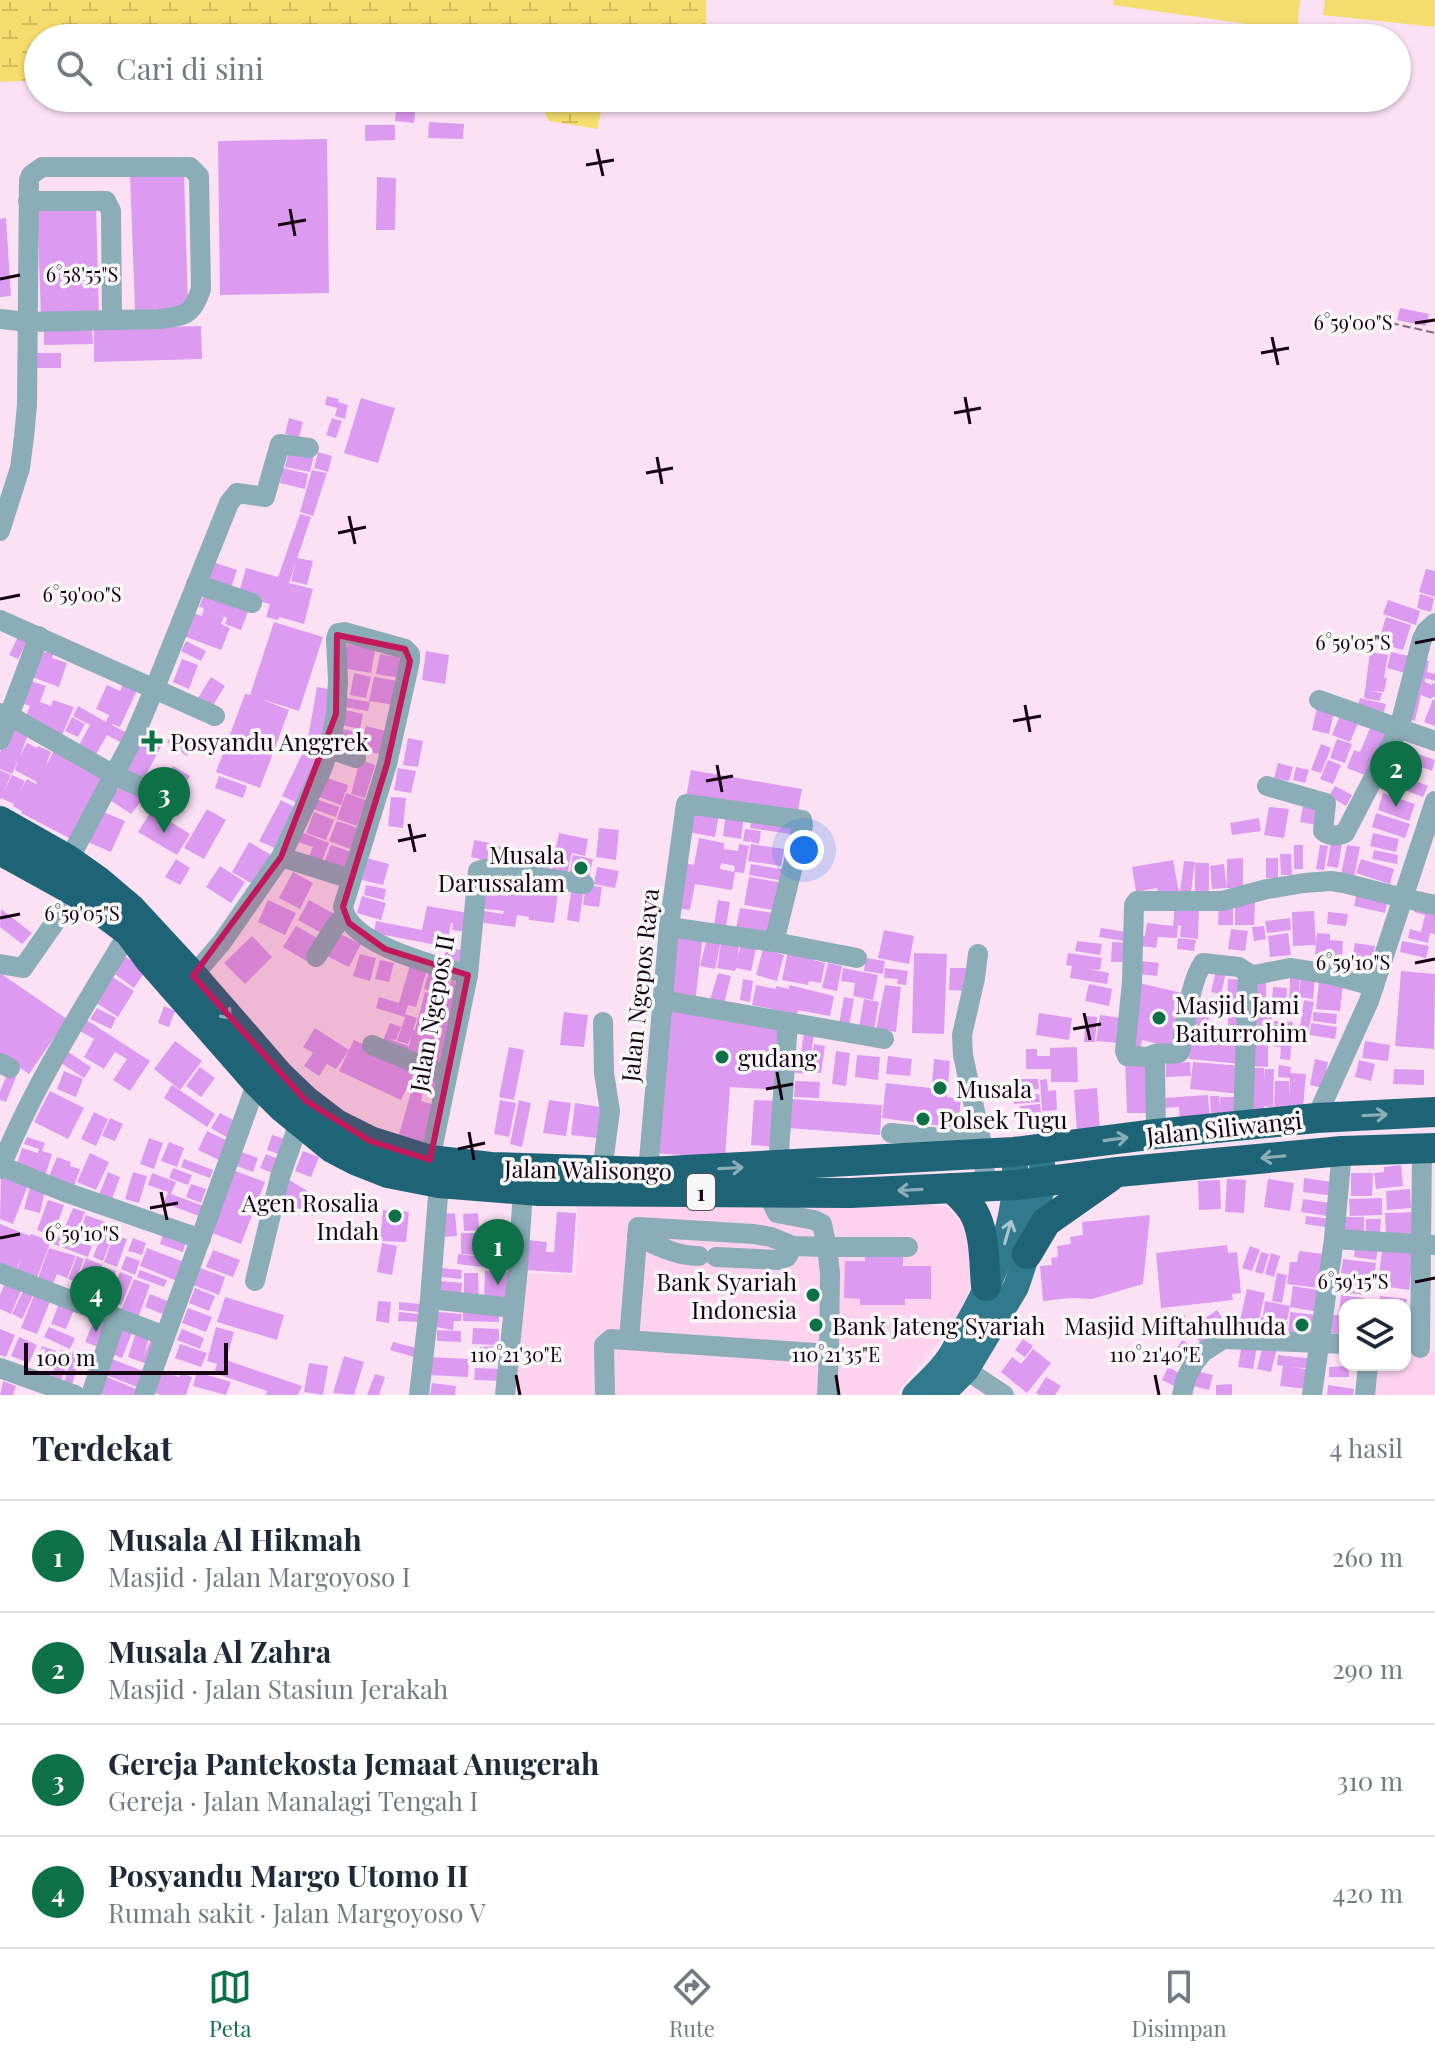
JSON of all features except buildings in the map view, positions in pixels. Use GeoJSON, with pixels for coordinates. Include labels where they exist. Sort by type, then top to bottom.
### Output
{"type":"FeatureCollection","features":[{"type":"Feature","properties":{"kind":"highway","name":"Jalan Walisongo"},"geometry":{"type":"LineString","coordinates":[[0,821],[67,859],[131,909],[279,1075],[306,1101],[336,1124],[434,1172]]}},
{"type":"Feature","properties":{"kind":"highway","name":"Jalan Walisongo"},"geometry":{"type":"LineString","coordinates":[[3,860],[76,892],[129,932],[257,1082],[299,1123],[332,1148],[388,1173],[434,1172],[458,1164],[517,1183],[772,1179],[982,1148],[1026,1151]]}},
{"type":"Feature","properties":{"kind":"highway","name":"Jalan Siliwangi"},"geometry":{"type":"LineString","coordinates":[[1026,1151],[1316,1118],[1435,1112]]}},
{"type":"Feature","properties":{"kind":"highway","name":"Jalan Siliwangi"},"geometry":{"type":"LineString","coordinates":[[1031,1182],[1342,1151],[1428,1148]]}},
{"type":"Feature","properties":{"kind":"highway","name":"Jalan Walisongo"},"geometry":{"type":"LineString","coordinates":[[517,1183],[602,1171],[644,1182]]}},
{"type":"Feature","properties":{"kind":"highway"},"geometry":{"type":"LineString","coordinates":[[1027,1254],[1046,1222],[1118,1172]]}},
{"type":"Feature","properties":{"kind":"highway","name":"Jalan Walisongo"},"geometry":{"type":"LineString","coordinates":[[772,1179],[851,1193],[1031,1182]]}},
{"type":"Feature","properties":{"kind":"highway"},"geometry":{"type":"LineString","coordinates":[[952,1188],[976,1216],[981,1234],[986,1286]]}},
{"type":"Feature","properties":{"kind":"main road"},"geometry":{"type":"LineString","coordinates":[[941,1395],[958,1364],[1016,1287],[1027,1254],[1033,1216],[1026,1151]]}},
{"type":"Feature","properties":{"kind":"main road"},"geometry":{"type":"LineString","coordinates":[[915,1395],[958,1364],[986,1286],[1003,1250],[1012,1216],[1031,1182]]}},
{"type":"Feature","properties":{"kind":"street"},"geometry":{"type":"LineString","coordinates":[[0,319],[28,322],[112,320],[179,317],[190,312],[201,289],[199,176],[196,171],[190,167],[42,167],[31,175],[28,201],[28,322],[27,405],[20,468],[0,531]]}},
{"type":"Feature","properties":{"kind":"street"},"geometry":{"type":"LineString","coordinates":[[28,201],[106,201],[109,205],[112,320]]}},
{"type":"Feature","properties":{"kind":"street"},"geometry":{"type":"LineString","coordinates":[[67,859],[133,739],[229,503],[235,494],[265,497],[280,444],[309,448]]}},
{"type":"Feature","properties":{"kind":"street"},"geometry":{"type":"LineString","coordinates":[[196,584],[252,603]]}},
{"type":"Feature","properties":{"kind":"street"},"geometry":{"type":"LineString","coordinates":[[0,620],[215,716]]}},
{"type":"Feature","properties":{"kind":"street"},"geometry":{"type":"LineString","coordinates":[[1267,786],[1326,803],[1323,831],[1339,836],[1345,833],[1399,729],[1422,639],[1435,623]]}},
{"type":"Feature","properties":{"kind":"street"},"geometry":{"type":"LineString","coordinates":[[193,976],[222,942],[281,857],[322,769],[329,749],[337,698],[337,635],[344,632],[405,649],[410,654],[387,764],[343,907],[344,916],[385,949],[468,975]]}},
{"type":"Feature","properties":{"kind":"street"},"geometry":{"type":"LineString","coordinates":[[0,740],[5,714],[39,636]]}},
{"type":"Feature","properties":{"kind":"street"},"geometry":{"type":"LineString","coordinates":[[1319,700],[1435,741]]}},
{"type":"Feature","properties":{"kind":"street"},"geometry":{"type":"LineString","coordinates":[[5,714],[114,775],[152,792]]}},
{"type":"Feature","properties":{"kind":"street"},"geometry":{"type":"LineString","coordinates":[[329,749],[356,758]]}},
{"type":"Feature","properties":{"kind":"street"},"geometry":{"type":"LineString","coordinates":[[1316,1118],[1374,986],[1435,801]]}},
{"type":"Feature","properties":{"kind":"street","name":"Jalan Ngepos Raya"},"geometry":{"type":"LineString","coordinates":[[629,1340],[669,927],[686,804],[802,820],[774,942]]}},
{"type":"Feature","properties":{"kind":"street"},"geometry":{"type":"LineString","coordinates":[[281,857],[351,879]]}},
{"type":"Feature","properties":{"kind":"street","name":"Jalan Ngepos II"},"geometry":{"type":"LineString","coordinates":[[419,1395],[430,1299],[434,1172],[447,1076],[468,975],[477,874],[484,869],[584,884]]}},
{"type":"Feature","properties":{"kind":"street"},"geometry":{"type":"LineString","coordinates":[[1374,986],[1290,968],[1260,975],[1248,973],[1239,967],[1203,963],[1198,970],[1180,1052],[1157,1052],[1149,1057],[1127,1056],[1125,1051],[1132,982],[1134,905],[1141,900],[1222,901],[1267,889],[1331,881],[1435,905]]}},
{"type":"Feature","properties":{"kind":"street"},"geometry":{"type":"LineString","coordinates":[[0,964],[23,968],[76,892]]}},
{"type":"Feature","properties":{"kind":"street"},"geometry":{"type":"LineString","coordinates":[[316,957],[344,916]]}},
{"type":"Feature","properties":{"kind":"street"},"geometry":{"type":"LineString","coordinates":[[669,927],[857,958]]}},
{"type":"Feature","properties":{"kind":"street"},"geometry":{"type":"LineString","coordinates":[[129,932],[5,1143],[0,1168],[201,1239]]}},
{"type":"Feature","properties":{"kind":"street"},"geometry":{"type":"LineString","coordinates":[[978,954],[962,1035],[963,1055],[982,1148],[985,1186]]}},
{"type":"Feature","properties":{"kind":"street"},"geometry":{"type":"LineString","coordinates":[[1243,1125],[1248,973]]}},
{"type":"Feature","properties":{"kind":"street"},"geometry":{"type":"LineString","coordinates":[[662,1000],[884,1039]]}},
{"type":"Feature","properties":{"kind":"street"},"geometry":{"type":"LineString","coordinates":[[602,1171],[610,1111],[604,1073],[603,1022]]}},
{"type":"Feature","properties":{"kind":"street"},"geometry":{"type":"LineString","coordinates":[[788,1022],[772,1179],[773,1210],[822,1224],[830,1273],[829,1354],[824,1391]]}},
{"type":"Feature","properties":{"kind":"street"},"geometry":{"type":"LineString","coordinates":[[372,1045],[447,1076]]}},
{"type":"Feature","properties":{"kind":"street"},"geometry":{"type":"LineString","coordinates":[[1149,1057],[1156,1071],[1156,1134]]}},
{"type":"Feature","properties":{"kind":"street"},"geometry":{"type":"LineString","coordinates":[[144,1395],[257,1082]]}},
{"type":"Feature","properties":{"kind":"street"},"geometry":{"type":"LineString","coordinates":[[255,1281],[280,1177],[299,1123]]}},
{"type":"Feature","properties":{"kind":"street"},"geometry":{"type":"LineString","coordinates":[[891,1133],[982,1148]]}},
{"type":"Feature","properties":{"kind":"street"},"geometry":{"type":"LineString","coordinates":[[1420,1348],[1427,1244],[1428,1148]]}},
{"type":"Feature","properties":{"kind":"street"},"geometry":{"type":"LineString","coordinates":[[1312,1395],[1334,1239],[1342,1151]]}},
{"type":"Feature","properties":{"kind":"street"},"geometry":{"type":"LineString","coordinates":[[505,1395],[518,1268],[517,1183]]}},
{"type":"Feature","properties":{"kind":"street"},"geometry":{"type":"LineString","coordinates":[[638,1231],[672,1253],[684,1256],[779,1260],[787,1257],[793,1246]]}},
{"type":"Feature","properties":{"kind":"street"},"geometry":{"type":"LineString","coordinates":[[638,1231],[754,1234],[793,1246],[908,1247]]}},
{"type":"Feature","properties":{"kind":"street"},"geometry":{"type":"LineString","coordinates":[[1334,1239],[1427,1244]]}},
{"type":"Feature","properties":{"kind":"street"},"geometry":{"type":"LineString","coordinates":[[0,1273],[165,1336]]}},
{"type":"Feature","properties":{"kind":"street"},"geometry":{"type":"LineString","coordinates":[[430,1299],[513,1308]]}},
{"type":"Feature","properties":{"kind":"street"},"geometry":{"type":"LineString","coordinates":[[91,1395],[116,1318]]}},
{"type":"Feature","properties":{"kind":"street"},"geometry":{"type":"LineString","coordinates":[[605,1395],[604,1345],[611,1339],[829,1354]]}},
{"type":"Feature","properties":{"kind":"street"},"geometry":{"type":"LineString","coordinates":[[1182,1395],[1194,1363],[1203,1352],[1223,1339],[1339,1344]]}},
{"type":"Feature","properties":{"kind":"street"},"geometry":{"type":"LineString","coordinates":[[958,1364],[1004,1395]]}},
{"type":"Feature","properties":{"kind":"street"},"geometry":{"type":"LineString","coordinates":[[0,1368],[75,1395]]}},
{"type":"Feature","properties":{"kind":"street"},"geometry":{"type":"LineString","coordinates":[[1365,1395],[1367,1371]]}},
{"type":"Feature","properties":{"kind":"path"},"geometry":{"type":"LineString","coordinates":[[1391,323],[1435,333]]}},
{"type":"Feature","properties":{"kind":"highlighted area"},"geometry":{"type":"Polygon","coordinates":[[[337,635],[405,649],[410,661],[387,764],[343,907],[349,923],[385,949],[468,975],[430,1160],[370,1141],[306,1101],[193,976],[281,857],[336,714],[337,635]]]}},
{"type":"Feature","properties":{"kind":"shaded area"},"geometry":{"type":"Polygon","coordinates":[[[578,1201],[921,1203],[949,1208],[963,1225],[974,1251],[974,1280],[956,1320],[896,1395],[514,1395],[521,1273],[576,1275],[578,1201]]]}},
{"type":"Feature","properties":{"kind":"shaded area"},"geometry":{"type":"Polygon","coordinates":[[[1411,1350],[1435,1352],[1435,1395],[1370,1395],[1373,1371],[1411,1371],[1411,1350]]]}},
{"type":"Feature","properties":{"kind":"green space"},"geometry":{"type":"Polygon","coordinates":[[[0,0],[706,0],[706,24],[24,24],[24,81],[0,82],[0,0]]]}},
{"type":"Feature","properties":{"kind":"green space"},"geometry":{"type":"Polygon","coordinates":[[[1114,0],[1300,0],[1298,24],[1247,24],[1113,5],[1114,0]]]}},
{"type":"Feature","properties":{"kind":"green space"},"geometry":{"type":"Polygon","coordinates":[[[1325,0],[1435,0],[1435,27],[1323,15],[1325,0]]]}},
{"type":"Feature","properties":{"kind":"green space"},"geometry":{"type":"Polygon","coordinates":[[[545,112],[601,112],[597,129],[549,121],[545,112]]]}},
{"type":"Feature","properties":{"kind":"place","name":"Posyandu Anggrek"},"geometry":{"type":"Point","coordinates":[152,741]}},
{"type":"Feature","properties":{"kind":"place","name":"Musala Al Zahra"},"geometry":{"type":"Point","coordinates":[1396,807]}},
{"type":"Feature","properties":{"kind":"place","name":"Gereja Pantekosta Jemaat Anugerah"},"geometry":{"type":"Point","coordinates":[164,833]}},
{"type":"Feature","properties":{"kind":"place","name":"Musala Darussalam"},"geometry":{"type":"Point","coordinates":[581,868]}},
{"type":"Feature","properties":{"kind":"place","name":"Masjid Jami Baiturrohim"},"geometry":{"type":"Point","coordinates":[1159,1018]}},
{"type":"Feature","properties":{"kind":"place","name":"gudang"},"geometry":{"type":"Point","coordinates":[722,1057]}},
{"type":"Feature","properties":{"kind":"place","name":"Musala"},"geometry":{"type":"Point","coordinates":[940,1088]}},
{"type":"Feature","properties":{"kind":"place","name":"Polsek Tugu"},"geometry":{"type":"Point","coordinates":[923,1119]}},
{"type":"Feature","properties":{"kind":"place","name":"Agen Rosalia Indah"},"geometry":{"type":"Point","coordinates":[395,1216]}},
{"type":"Feature","properties":{"kind":"place","name":"Musala Al Hikmah"},"geometry":{"type":"Point","coordinates":[498,1285]}},
{"type":"Feature","properties":{"kind":"place","name":"Bank Syariah Indonesia"},"geometry":{"type":"Point","coordinates":[813,1295]}},
{"type":"Feature","properties":{"kind":"place","name":"Bank Jateng Syariah"},"geometry":{"type":"Point","coordinates":[816,1325]}},
{"type":"Feature","properties":{"kind":"place","name":"Masjid Miftahulhuda"},"geometry":{"type":"Point","coordinates":[1302,1325]}},
{"type":"Feature","properties":{"kind":"place","name":"Posyandu Margo Utomo II"},"geometry":{"type":"Point","coordinates":[96,1332]}}]}
